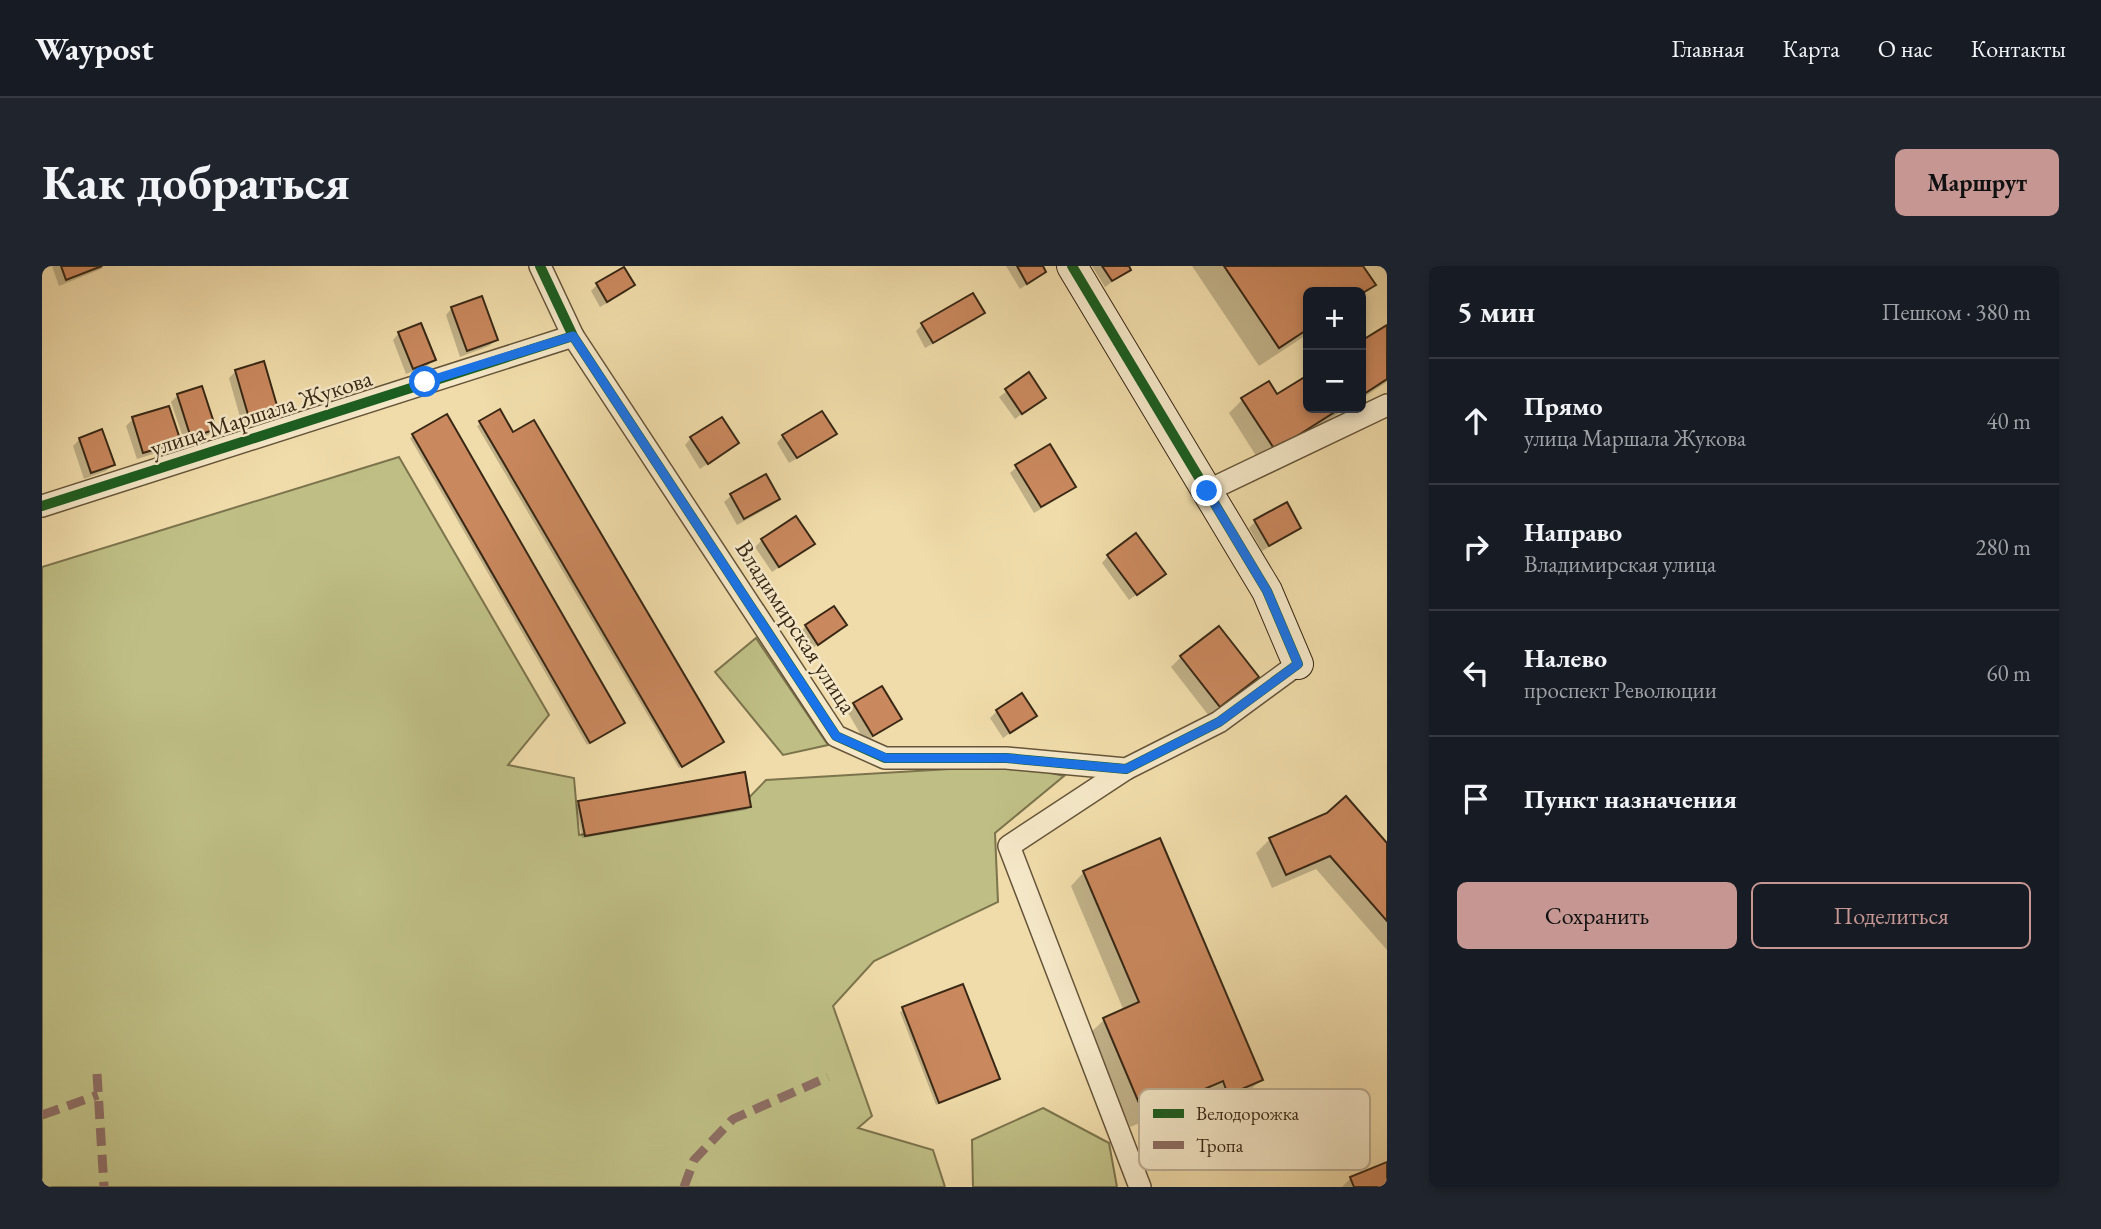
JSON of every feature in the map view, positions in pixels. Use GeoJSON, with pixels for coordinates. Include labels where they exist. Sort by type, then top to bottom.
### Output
{"type":"FeatureCollection","features":[{"type":"Feature","properties":{"kind":"street","name":"Владимирская улица"},"geometry":{"type":"LineString","coordinates":[[540,266],[573,336],[836,736],[886,758],[1006,758],[1126,769]]}},
{"type":"Feature","properties":{"kind":"street"},"geometry":{"type":"LineString","coordinates":[[1072,266],[1267,591],[1298,664],[1219,722],[1126,769],[1009,846],[1140,1187]]}},
{"type":"Feature","properties":{"kind":"street","name":"улица Маршала Жукова"},"geometry":{"type":"LineString","coordinates":[[42,506],[573,336]]}},
{"type":"Feature","properties":{"kind":"street"},"geometry":{"type":"LineString","coordinates":[[1207,491],[1387,405]]}},
{"type":"Feature","properties":{"kind":"green space"},"geometry":{"type":"Polygon","coordinates":[[[399,457],[549,715],[508,765],[574,778],[579,835],[739,808],[766,780],[1017,765],[1064,776],[995,833],[998,902],[874,961],[833,1006],[872,1116],[858,1128],[933,1150],[945,1187],[42,1187],[42,567],[399,457]]]}},
{"type":"Feature","properties":{"kind":"green space"},"geometry":{"type":"Polygon","coordinates":[[[756,638],[828,745],[783,755],[715,672],[756,638]]]}},
{"type":"Feature","properties":{"kind":"green space"},"geometry":{"type":"Polygon","coordinates":[[[1043,1108],[1109,1143],[1117,1187],[973,1187],[972,1140],[1043,1108]]]}},
{"type":"Feature","properties":{"kind":"building"},"geometry":{"type":"Polygon","coordinates":[[[61,266],[102,266],[66,280],[61,266]]]}},
{"type":"Feature","properties":{"kind":"building"},"geometry":{"type":"Polygon","coordinates":[[[1017,266],[1043,266],[1046,272],[1027,284],[1017,266]]]}},
{"type":"Feature","properties":{"kind":"building"},"geometry":{"type":"Polygon","coordinates":[[[1102,266],[1129,266],[1131,270],[1112,281],[1102,266]]]}},
{"type":"Feature","properties":{"kind":"building"},"geometry":{"type":"Polygon","coordinates":[[[1224,266],[1363,266],[1376,285],[1366,291],[1366,287],[1303,287],[1303,332],[1279,348],[1224,266]]]}},
{"type":"Feature","properties":{"kind":"building"},"geometry":{"type":"Polygon","coordinates":[[[624,267],[635,285],[607,302],[596,283],[624,267]]]}},
{"type":"Feature","properties":{"kind":"building"},"geometry":{"type":"Polygon","coordinates":[[[973,293],[985,313],[933,343],[921,323],[973,293]]]}},
{"type":"Feature","properties":{"kind":"building"},"geometry":{"type":"Polygon","coordinates":[[[482,296],[498,340],[467,351],[451,307],[482,296]]]}},
{"type":"Feature","properties":{"kind":"building"},"geometry":{"type":"Polygon","coordinates":[[[421,323],[436,360],[413,369],[398,332],[421,323]]]}},
{"type":"Feature","properties":{"kind":"building"},"geometry":{"type":"Polygon","coordinates":[[[1387,325],[1387,379],[1366,393],[1366,350],[1366,338],[1387,325]]]}},
{"type":"Feature","properties":{"kind":"building"},"geometry":{"type":"Polygon","coordinates":[[[264,361],[278,409],[249,418],[235,370],[264,361]]]}},
{"type":"Feature","properties":{"kind":"building"},"geometry":{"type":"Polygon","coordinates":[[[1029,372],[1046,398],[1022,414],[1005,389],[1029,372]]]}},
{"type":"Feature","properties":{"kind":"building"},"geometry":{"type":"Polygon","coordinates":[[[1303,378],[1303,413],[1333,413],[1275,450],[1241,398],[1269,381],[1277,394],[1303,378]]]}},
{"type":"Feature","properties":{"kind":"building"},"geometry":{"type":"Polygon","coordinates":[[[202,386],[216,429],[191,438],[177,394],[202,386]]]}},
{"type":"Feature","properties":{"kind":"building"},"geometry":{"type":"Polygon","coordinates":[[[169,406],[181,442],[143,453],[132,417],[169,406]]]}},
{"type":"Feature","properties":{"kind":"building"},"geometry":{"type":"Polygon","coordinates":[[[500,409],[513,432],[534,420],[724,742],[682,767],[479,421],[500,409]]]}},
{"type":"Feature","properties":{"kind":"building"},"geometry":{"type":"Polygon","coordinates":[[[822,411],[837,434],[797,458],[782,435],[822,411]]]}},
{"type":"Feature","properties":{"kind":"building"},"geometry":{"type":"Polygon","coordinates":[[[447,414],[625,723],[590,743],[412,434],[447,414]]]}},
{"type":"Feature","properties":{"kind":"building"},"geometry":{"type":"Polygon","coordinates":[[[722,417],[739,443],[708,464],[690,437],[722,417]]]}},
{"type":"Feature","properties":{"kind":"building"},"geometry":{"type":"Polygon","coordinates":[[[102,429],[115,465],[91,473],[79,438],[102,429]]]}},
{"type":"Feature","properties":{"kind":"building"},"geometry":{"type":"Polygon","coordinates":[[[1050,444],[1076,487],[1041,507],[1015,465],[1050,444]]]}},
{"type":"Feature","properties":{"kind":"building"},"geometry":{"type":"Polygon","coordinates":[[[766,474],[780,499],[744,519],[730,494],[766,474]]]}},
{"type":"Feature","properties":{"kind":"building"},"geometry":{"type":"Polygon","coordinates":[[[1287,502],[1301,528],[1269,546],[1254,520],[1287,502]]]}},
{"type":"Feature","properties":{"kind":"building"},"geometry":{"type":"Polygon","coordinates":[[[796,516],[815,544],[779,567],[761,539],[796,516]]]}},
{"type":"Feature","properties":{"kind":"building"},"geometry":{"type":"Polygon","coordinates":[[[1136,533],[1166,574],[1137,595],[1107,555],[1136,533]]]}},
{"type":"Feature","properties":{"kind":"building"},"geometry":{"type":"Polygon","coordinates":[[[834,606],[847,625],[818,645],[805,625],[834,606]]]}},
{"type":"Feature","properties":{"kind":"building"},"geometry":{"type":"Polygon","coordinates":[[[1219,626],[1259,677],[1220,707],[1180,656],[1219,626]]]}},
{"type":"Feature","properties":{"kind":"building"},"geometry":{"type":"Polygon","coordinates":[[[882,686],[902,719],[873,736],[853,703],[882,686]]]}},
{"type":"Feature","properties":{"kind":"building"},"geometry":{"type":"Polygon","coordinates":[[[1022,693],[1037,716],[1010,733],[996,710],[1022,693]]]}},
{"type":"Feature","properties":{"kind":"building"},"geometry":{"type":"Polygon","coordinates":[[[745,772],[751,807],[585,836],[578,801],[745,772]]]}},
{"type":"Feature","properties":{"kind":"building"},"geometry":{"type":"Polygon","coordinates":[[[1346,796],[1387,843],[1387,921],[1330,856],[1286,875],[1269,838],[1327,813],[1346,796]]]}},
{"type":"Feature","properties":{"kind":"building"},"geometry":{"type":"Polygon","coordinates":[[[1160,838],[1263,1080],[1242,1089],[1226,1089],[1223,1081],[1204,1089],[1139,1089],[1139,1103],[1103,1018],[1139,1002],[1083,871],[1160,838]]]}},
{"type":"Feature","properties":{"kind":"building"},"geometry":{"type":"Polygon","coordinates":[[[963,984],[1000,1079],[939,1103],[902,1007],[963,984]]]}},
{"type":"Feature","properties":{"kind":"building"},"geometry":{"type":"Polygon","coordinates":[[[1387,1162],[1387,1187],[1354,1187],[1350,1177],[1387,1162]]]}},
{"type":"Feature","properties":{"kind":"marked path"},"geometry":{"type":"LineString","coordinates":[[97,1074],[104,1187]]}},
{"type":"Feature","properties":{"kind":"marked path"},"geometry":{"type":"LineString","coordinates":[[684,1187],[694,1160],[733,1119],[828,1077]]}},
{"type":"Feature","properties":{"kind":"marked path"},"geometry":{"type":"LineString","coordinates":[[42,1115],[98,1095]]}},
{"type":"Feature","properties":{"kind":"cycle path"},"geometry":{"type":"LineString","coordinates":[[540,266],[573,336],[836,736],[885,758],[1006,758],[1126,769],[1219,722],[1298,664],[1267,591],[1072,266]]}},
{"type":"Feature","properties":{"kind":"cycle path"},"geometry":{"type":"LineString","coordinates":[[42,506],[573,336]]}},
{"type":"Feature","properties":{"kind":"route"},"geometry":{"type":"LineString","coordinates":[[425,382],[573,336],[836,736],[886,758],[1006,758],[1126,769],[1219,722],[1298,664],[1267,591],[1207,491]]}}]}
